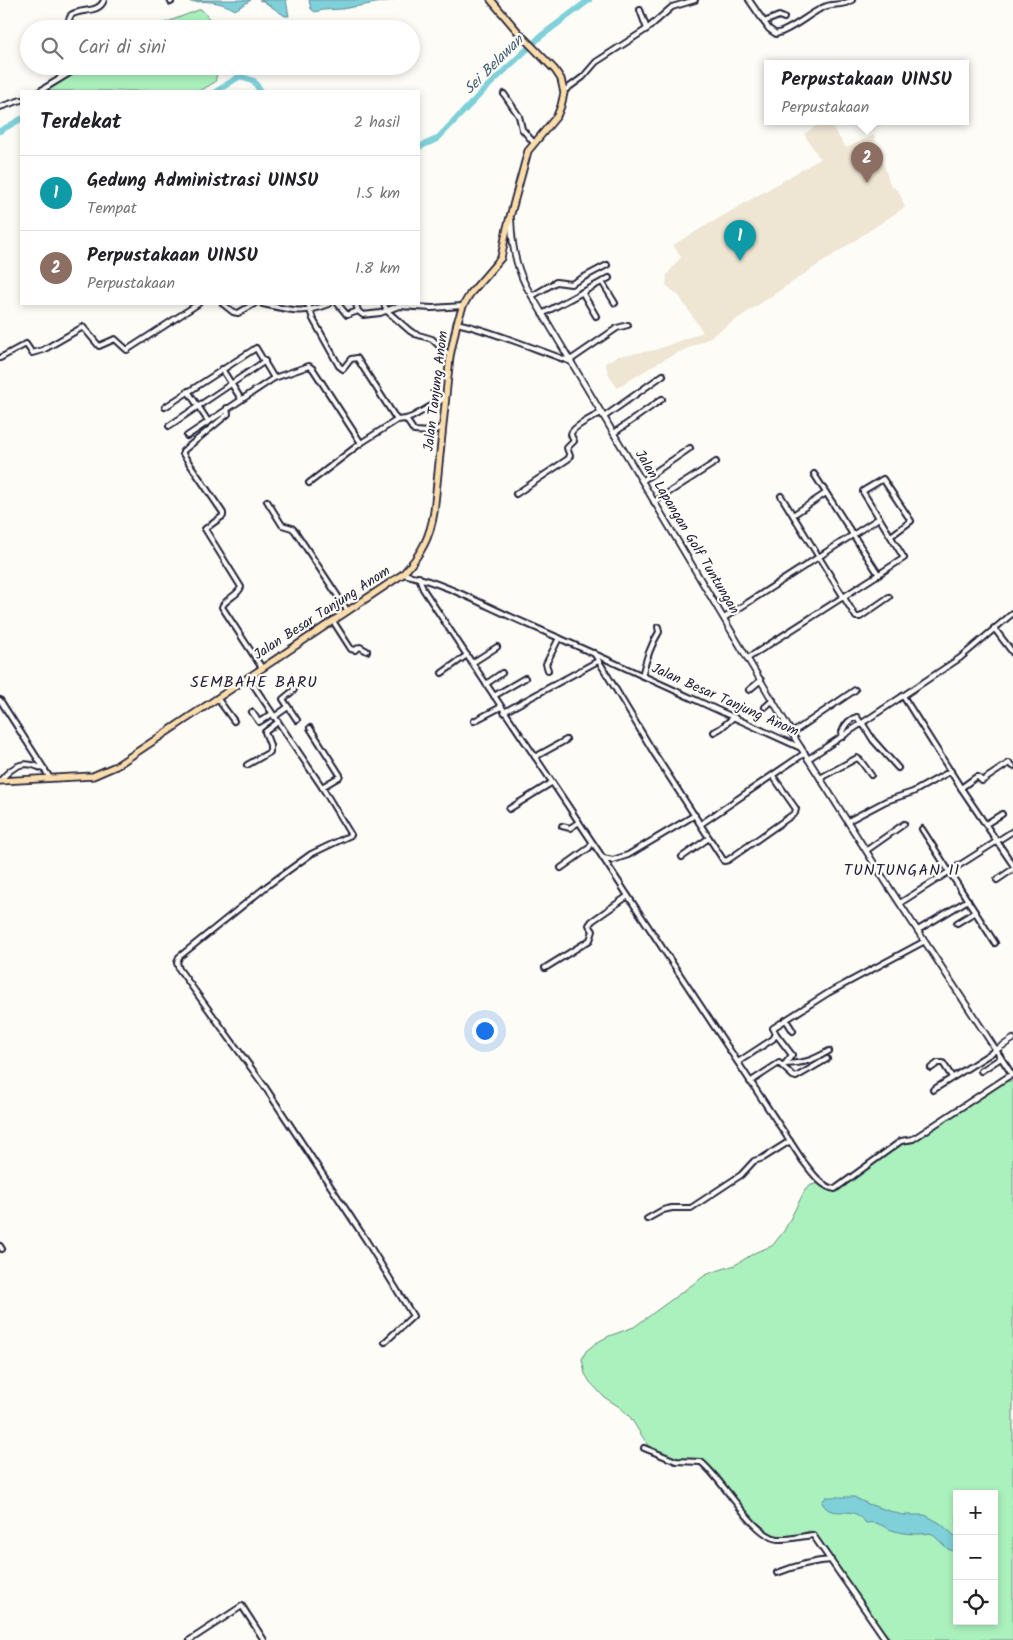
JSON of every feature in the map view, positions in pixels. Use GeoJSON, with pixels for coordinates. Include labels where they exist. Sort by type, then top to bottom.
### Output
{"type":"FeatureCollection","features":[{"type":"Feature","properties":{"kind":"main road"},"geometry":{"type":"LineString","coordinates":[[491,0],[560,76],[564,91]]}},
{"type":"Feature","properties":{"kind":"main road","name":"Jalan Lapangan Golf Tuntungan"},"geometry":{"type":"LineString","coordinates":[[510,218],[527,156],[534,143],[557,116],[564,91]]}},
{"type":"Feature","properties":{"kind":"main road","name":"Jalan Tanjung Anom"},"geometry":{"type":"LineString","coordinates":[[404,574],[426,544],[432,527],[450,356],[457,323],[463,306],[476,287],[501,258],[510,218]]}},
{"type":"Feature","properties":{"kind":"main road","name":"Jalan Besar Tanjung Anom"},"geometry":{"type":"LineString","coordinates":[[0,781],[86,777],[101,774],[125,760],[404,574]]}},
{"type":"Feature","properties":{"kind":"street"},"geometry":{"type":"LineString","coordinates":[[69,20],[71,15],[78,11],[97,8],[103,4],[104,0]]}},
{"type":"Feature","properties":{"kind":"street"},"geometry":{"type":"LineString","coordinates":[[564,91],[583,77],[596,62],[647,29],[674,6],[695,0]]}},
{"type":"Feature","properties":{"kind":"street"},"geometry":{"type":"LineString","coordinates":[[750,0],[769,29],[776,34],[789,29],[829,4],[846,4],[852,0]]}},
{"type":"Feature","properties":{"kind":"street"},"geometry":{"type":"LineString","coordinates":[[640,10],[647,29]]}},
{"type":"Feature","properties":{"kind":"street"},"geometry":{"type":"LineString","coordinates":[[764,22],[779,16],[784,18]]}},
{"type":"Feature","properties":{"kind":"street"},"geometry":{"type":"LineString","coordinates":[[57,81],[61,75]]}},
{"type":"Feature","properties":{"kind":"street"},"geometry":{"type":"LineString","coordinates":[[42,90],[67,75]]}},
{"type":"Feature","properties":{"kind":"street"},"geometry":{"type":"LineString","coordinates":[[504,94],[519,116],[522,129],[534,143]]}},
{"type":"Feature","properties":{"kind":"street"},"geometry":{"type":"LineString","coordinates":[[0,106],[20,100]]}},
{"type":"Feature","properties":{"kind":"street","name":"Jalan Lapangan Golf Tuntungan"},"geometry":{"type":"LineString","coordinates":[[510,218],[516,265],[569,361],[614,433],[808,760],[996,1050]]}},
{"type":"Feature","properties":{"kind":"street"},"geometry":{"type":"LineString","coordinates":[[532,296],[556,282],[571,284],[607,265]]}},
{"type":"Feature","properties":{"kind":"street"},"geometry":{"type":"LineString","coordinates":[[542,314],[609,278]]}},
{"type":"Feature","properties":{"kind":"street"},"geometry":{"type":"LineString","coordinates":[[602,282],[615,303]]}},
{"type":"Feature","properties":{"kind":"street"},"geometry":{"type":"LineString","coordinates":[[582,292],[596,316]]}},
{"type":"Feature","properties":{"kind":"street"},"geometry":{"type":"LineString","coordinates":[[0,358],[25,344],[32,353],[44,350],[83,327],[99,346],[115,339],[127,350],[196,305]]}},
{"type":"Feature","properties":{"kind":"street"},"geometry":{"type":"LineString","coordinates":[[224,305],[233,312],[238,313],[252,305]]}},
{"type":"Feature","properties":{"kind":"street"},"geometry":{"type":"LineString","coordinates":[[268,305],[309,311],[326,305]]}},
{"type":"Feature","properties":{"kind":"street"},"geometry":{"type":"LineString","coordinates":[[308,305],[309,311],[338,366],[343,368],[351,359],[357,358],[397,420]]}},
{"type":"Feature","properties":{"kind":"street"},"geometry":{"type":"LineString","coordinates":[[339,305],[347,315],[358,311]]}},
{"type":"Feature","properties":{"kind":"street"},"geometry":{"type":"LineString","coordinates":[[356,305],[358,311],[363,315],[387,311],[399,306],[432,308],[463,306]]}},
{"type":"Feature","properties":{"kind":"street"},"geometry":{"type":"LineString","coordinates":[[384,305],[387,311],[410,332],[432,338],[450,356]]}},
{"type":"Feature","properties":{"kind":"street"},"geometry":{"type":"LineString","coordinates":[[457,323],[491,332],[569,361],[617,328],[628,325]]}},
{"type":"Feature","properties":{"kind":"street"},"geometry":{"type":"LineString","coordinates":[[165,407],[256,348],[274,378]]}},
{"type":"Feature","properties":{"kind":"street"},"geometry":{"type":"LineString","coordinates":[[169,426],[265,361]]}},
{"type":"Feature","properties":{"kind":"street"},"geometry":{"type":"LineString","coordinates":[[186,436],[274,378],[309,366],[312,367],[361,442]]}},
{"type":"Feature","properties":{"kind":"street"},"geometry":{"type":"LineString","coordinates":[[222,369],[241,399]]}},
{"type":"Feature","properties":{"kind":"street"},"geometry":{"type":"LineString","coordinates":[[516,494],[568,459],[570,456],[567,448],[574,441],[571,434],[577,426],[602,415],[663,375]]}},
{"type":"Feature","properties":{"kind":"street"},"geometry":{"type":"LineString","coordinates":[[188,392],[208,421]]}},
{"type":"Feature","properties":{"kind":"street"},"geometry":{"type":"LineString","coordinates":[[309,483],[361,442],[397,420],[406,420],[445,398]]}},
{"type":"Feature","properties":{"kind":"street"},"geometry":{"type":"LineString","coordinates":[[614,433],[662,399]]}},
{"type":"Feature","properties":{"kind":"street"},"geometry":{"type":"LineString","coordinates":[[227,408],[228,414],[184,451],[183,454],[223,513],[223,516],[205,530],[241,588],[240,592],[224,603],[222,607],[262,668]]}},
{"type":"Feature","properties":{"kind":"street"},"geometry":{"type":"LineString","coordinates":[[406,420],[414,431],[431,432],[442,428]]}},
{"type":"Feature","properties":{"kind":"street"},"geometry":{"type":"LineString","coordinates":[[642,481],[690,448]]}},
{"type":"Feature","properties":{"kind":"street"},"geometry":{"type":"LineString","coordinates":[[654,502],[716,462]]}},
{"type":"Feature","properties":{"kind":"street"},"geometry":{"type":"LineString","coordinates":[[814,474],[879,575]]}},
{"type":"Feature","properties":{"kind":"street"},"geometry":{"type":"LineString","coordinates":[[748,658],[905,558],[879,518],[863,492],[883,479],[911,521],[891,536]]}},
{"type":"Feature","properties":{"kind":"street"},"geometry":{"type":"LineString","coordinates":[[793,515],[826,494]]}},
{"type":"Feature","properties":{"kind":"street"},"geometry":{"type":"LineString","coordinates":[[781,496],[856,617],[858,618],[890,597]]}},
{"type":"Feature","properties":{"kind":"street"},"geometry":{"type":"LineString","coordinates":[[267,501],[282,525],[292,528],[348,610]]}},
{"type":"Feature","properties":{"kind":"street"},"geometry":{"type":"LineString","coordinates":[[724,618],[879,518]]}},
{"type":"Feature","properties":{"kind":"street","name":"Jalan Besar Tanjung Anom"},"geometry":{"type":"LineString","coordinates":[[404,574],[419,577],[560,638],[801,748]]}},
{"type":"Feature","properties":{"kind":"street"},"geometry":{"type":"LineString","coordinates":[[419,577],[423,589],[750,1082],[812,1173],[829,1188],[835,1189],[901,1142],[913,1139],[1012,1075],[996,1050]]}},
{"type":"Feature","properties":{"kind":"street"},"geometry":{"type":"LineString","coordinates":[[808,760],[960,658],[1013,613]]}},
{"type":"Feature","properties":{"kind":"street"},"geometry":{"type":"LineString","coordinates":[[333,620],[351,649],[355,650],[360,647],[367,652]]}},
{"type":"Feature","properties":{"kind":"street"},"geometry":{"type":"LineString","coordinates":[[642,676],[652,642],[659,632],[658,627]]}},
{"type":"Feature","properties":{"kind":"street"},"geometry":{"type":"LineString","coordinates":[[994,628],[1013,653]]}},
{"type":"Feature","properties":{"kind":"street"},"geometry":{"type":"LineString","coordinates":[[548,670],[546,664],[560,638]]}},
{"type":"Feature","properties":{"kind":"street"},"geometry":{"type":"LineString","coordinates":[[472,663],[497,647]]}},
{"type":"Feature","properties":{"kind":"street"},"geometry":{"type":"LineString","coordinates":[[594,653],[724,861],[796,813],[796,809],[773,776]]}},
{"type":"Feature","properties":{"kind":"street"},"geometry":{"type":"LineString","coordinates":[[442,673],[467,655]]}},
{"type":"Feature","properties":{"kind":"street"},"geometry":{"type":"LineString","coordinates":[[504,712],[598,661]]}},
{"type":"Feature","properties":{"kind":"street"},"geometry":{"type":"LineString","coordinates":[[486,684],[502,673]]}},
{"type":"Feature","properties":{"kind":"street"},"geometry":{"type":"LineString","coordinates":[[248,677],[322,787],[351,835],[311,854],[296,865],[179,957],[177,963],[179,969],[271,1095],[366,1240],[413,1316],[385,1342]]}},
{"type":"Feature","properties":{"kind":"street"},"geometry":{"type":"LineString","coordinates":[[494,696],[525,678]]}},
{"type":"Feature","properties":{"kind":"street"},"geometry":{"type":"LineString","coordinates":[[749,690],[761,680]]}},
{"type":"Feature","properties":{"kind":"street"},"geometry":{"type":"LineString","coordinates":[[292,684],[294,690],[283,698],[297,720]]}},
{"type":"Feature","properties":{"kind":"street"},"geometry":{"type":"LineString","coordinates":[[792,733],[855,690]]}},
{"type":"Feature","properties":{"kind":"street"},"geometry":{"type":"LineString","coordinates":[[903,696],[960,788],[1013,865],[997,880]]}},
{"type":"Feature","properties":{"kind":"street"},"geometry":{"type":"LineString","coordinates":[[217,698],[234,721]]}},
{"type":"Feature","properties":{"kind":"street"},"geometry":{"type":"LineString","coordinates":[[765,707],[773,700]]}},
{"type":"Feature","properties":{"kind":"street"},"geometry":{"type":"LineString","coordinates":[[1,703],[50,778]]}},
{"type":"Feature","properties":{"kind":"street"},"geometry":{"type":"LineString","coordinates":[[252,712],[259,722],[288,707]]}},
{"type":"Feature","properties":{"kind":"street"},"geometry":{"type":"LineString","coordinates":[[474,721],[501,707]]}},
{"type":"Feature","properties":{"kind":"street"},"geometry":{"type":"LineString","coordinates":[[714,732],[726,725],[734,717]]}},
{"type":"Feature","properties":{"kind":"street"},"geometry":{"type":"LineString","coordinates":[[843,737],[842,732],[846,724],[857,717],[873,740],[898,768]]}},
{"type":"Feature","properties":{"kind":"street"},"geometry":{"type":"LineString","coordinates":[[247,765],[270,752],[270,745],[265,732],[278,722]]}},
{"type":"Feature","properties":{"kind":"street"},"geometry":{"type":"LineString","coordinates":[[310,728],[340,775],[322,787]]}},
{"type":"Feature","properties":{"kind":"street"},"geometry":{"type":"LineString","coordinates":[[535,757],[566,740]]}},
{"type":"Feature","properties":{"kind":"street"},"geometry":{"type":"LineString","coordinates":[[701,824],[805,753]]}},
{"type":"Feature","properties":{"kind":"street"},"geometry":{"type":"LineString","coordinates":[[820,778],[857,758],[871,776]]}},
{"type":"Feature","properties":{"kind":"street"},"geometry":{"type":"LineString","coordinates":[[960,788],[976,777],[982,781],[1009,763],[1013,766]]}},
{"type":"Feature","properties":{"kind":"street"},"geometry":{"type":"LineString","coordinates":[[0,781],[13,768],[26,764],[34,764],[46,770]]}},
{"type":"Feature","properties":{"kind":"street"},"geometry":{"type":"LineString","coordinates":[[848,821],[886,801],[913,792],[951,771]]}},
{"type":"Feature","properties":{"kind":"street"},"geometry":{"type":"LineString","coordinates":[[509,809],[551,783]]}},
{"type":"Feature","properties":{"kind":"street"},"geometry":{"type":"LineString","coordinates":[[986,824],[1002,814]]}},
{"type":"Feature","properties":{"kind":"street"},"geometry":{"type":"LineString","coordinates":[[603,858],[613,860],[628,855],[695,816]]}},
{"type":"Feature","properties":{"kind":"street"},"geometry":{"type":"LineString","coordinates":[[562,826],[570,828],[579,822]]}},
{"type":"Feature","properties":{"kind":"street"},"geometry":{"type":"LineString","coordinates":[[867,850],[904,824]]}},
{"type":"Feature","properties":{"kind":"street"},"geometry":{"type":"LineString","coordinates":[[922,830],[996,943]]}},
{"type":"Feature","properties":{"kind":"street"},"geometry":{"type":"LineString","coordinates":[[900,903],[1013,831]]}},
{"type":"Feature","properties":{"kind":"street"},"geometry":{"type":"LineString","coordinates":[[682,857],[709,838]]}},
{"type":"Feature","properties":{"kind":"street"},"geometry":{"type":"LineString","coordinates":[[561,868],[592,843]]}},
{"type":"Feature","properties":{"kind":"street"},"geometry":{"type":"LineString","coordinates":[[545,968],[590,940],[594,931],[589,926],[592,920],[628,896]]}},
{"type":"Feature","properties":{"kind":"street"},"geometry":{"type":"LineString","coordinates":[[918,930],[968,900]]}},
{"type":"Feature","properties":{"kind":"street"},"geometry":{"type":"LineString","coordinates":[[958,923],[975,912]]}},
{"type":"Feature","properties":{"kind":"street"},"geometry":{"type":"LineString","coordinates":[[784,1064],[792,1055],[773,1028],[828,993],[926,941]]}},
{"type":"Feature","properties":{"kind":"street"},"geometry":{"type":"LineString","coordinates":[[786,1020],[793,1031]]}},
{"type":"Feature","properties":{"kind":"street"},"geometry":{"type":"LineString","coordinates":[[738,1062],[773,1039],[776,1034]]}},
{"type":"Feature","properties":{"kind":"street"},"geometry":{"type":"LineString","coordinates":[[932,1090],[1013,1038]]}},
{"type":"Feature","properties":{"kind":"street"},"geometry":{"type":"LineString","coordinates":[[750,1082],[776,1064],[798,1064],[814,1059],[828,1051]]}},
{"type":"Feature","properties":{"kind":"street"},"geometry":{"type":"LineString","coordinates":[[981,1071],[1001,1058]]}},
{"type":"Feature","properties":{"kind":"street"},"geometry":{"type":"LineString","coordinates":[[784,1064],[793,1076],[796,1077],[827,1059]]}},
{"type":"Feature","properties":{"kind":"street"},"geometry":{"type":"LineString","coordinates":[[931,1068],[938,1063],[943,1063],[952,1078]]}},
{"type":"Feature","properties":{"kind":"street"},"geometry":{"type":"LineString","coordinates":[[647,1219],[663,1210],[691,1208],[741,1175],[754,1162],[790,1141]]}},
{"type":"Feature","properties":{"kind":"street"},"geometry":{"type":"LineString","coordinates":[[644,1448],[676,1461],[700,1462],[743,1512],[764,1532],[777,1538],[813,1534],[886,1640]]}},
{"type":"Feature","properties":{"kind":"street"},"geometry":{"type":"LineString","coordinates":[[777,1573],[796,1566],[832,1560]]}},
{"type":"Feature","properties":{"kind":"street"},"geometry":{"type":"LineString","coordinates":[[190,1640],[242,1606],[264,1640]]}},
{"type":"Feature","properties":{"kind":"shaded area"},"geometry":{"type":"Polygon","coordinates":[[[818,125],[831,125],[846,148],[874,135],[890,184],[899,192],[905,207],[707,339],[661,361],[617,388],[609,375],[605,363],[618,356],[655,350],[703,332],[679,296],[666,285],[667,275],[681,257],[673,245],[820,159],[804,134],[818,125]]]}},
{"type":"Feature","properties":{"kind":"green space"},"geometry":{"type":"Polygon","coordinates":[[[201,9],[210,20],[172,20],[201,9]]]}},
{"type":"Feature","properties":{"kind":"green space"},"geometry":{"type":"Polygon","coordinates":[[[70,75],[217,75],[215,82],[202,90],[48,90],[70,75]]]}},
{"type":"Feature","properties":{"kind":"green space"},"geometry":{"type":"Polygon","coordinates":[[[1013,1081],[1013,1640],[892,1640],[881,1628],[813,1532],[809,1531],[801,1534],[774,1537],[746,1512],[718,1474],[704,1460],[679,1460],[649,1447],[630,1417],[621,1408],[604,1397],[585,1374],[582,1359],[586,1351],[596,1343],[634,1327],[707,1274],[735,1265],[756,1252],[772,1246],[784,1231],[805,1190],[811,1185],[821,1183],[830,1191],[835,1191],[901,1144],[912,1143],[1000,1083],[1013,1081]]]}},
{"type":"Feature","properties":{"kind":"water"},"geometry":{"type":"Polygon","coordinates":[[[193,0],[251,0],[235,10],[213,2],[190,2],[193,0]]]}},
{"type":"Feature","properties":{"kind":"water"},"geometry":{"type":"Polygon","coordinates":[[[259,0],[286,0],[289,16],[285,16],[259,0]]]}},
{"type":"Feature","properties":{"kind":"water"},"geometry":{"type":"Polygon","coordinates":[[[309,0],[393,0],[315,12],[311,9],[309,0]]]}},
{"type":"Feature","properties":{"kind":"water"},"geometry":{"type":"Polygon","coordinates":[[[826,1497],[854,1497],[868,1504],[902,1515],[925,1515],[940,1523],[953,1534],[953,1551],[948,1549],[931,1533],[900,1532],[878,1524],[866,1523],[856,1514],[828,1510],[822,1502],[826,1497]]]}},
{"type":"Feature","properties":{"kind":"waterway","name":"Sei Belawan"},"geometry":{"type":"LineString","coordinates":[[420,147],[437,139],[487,87],[541,36],[589,0]]}},
{"type":"Feature","properties":{"kind":"waterway","name":"Sei Belawan"},"geometry":{"type":"LineString","coordinates":[[219,90],[240,76],[254,81],[259,90]]}},
{"type":"Feature","properties":{"kind":"waterway","name":"Sei Belawan"},"geometry":{"type":"LineString","coordinates":[[0,131],[20,120]]}},
{"type":"Feature","properties":{"kind":"place","name":"Perpustakaan UINSU"},"geometry":{"type":"Point","coordinates":[867,183]}},
{"type":"Feature","properties":{"kind":"place","name":"Gedung Administrasi UINSU"},"geometry":{"type":"Point","coordinates":[740,261]}},
{"type":"Feature","properties":{"kind":"district","name":"SEMBAHE BARU"},"geometry":{"type":"Point","coordinates":[254,682]}},
{"type":"Feature","properties":{"kind":"district","name":"TUNTUNGAN II"},"geometry":{"type":"Point","coordinates":[902,870]}}]}
